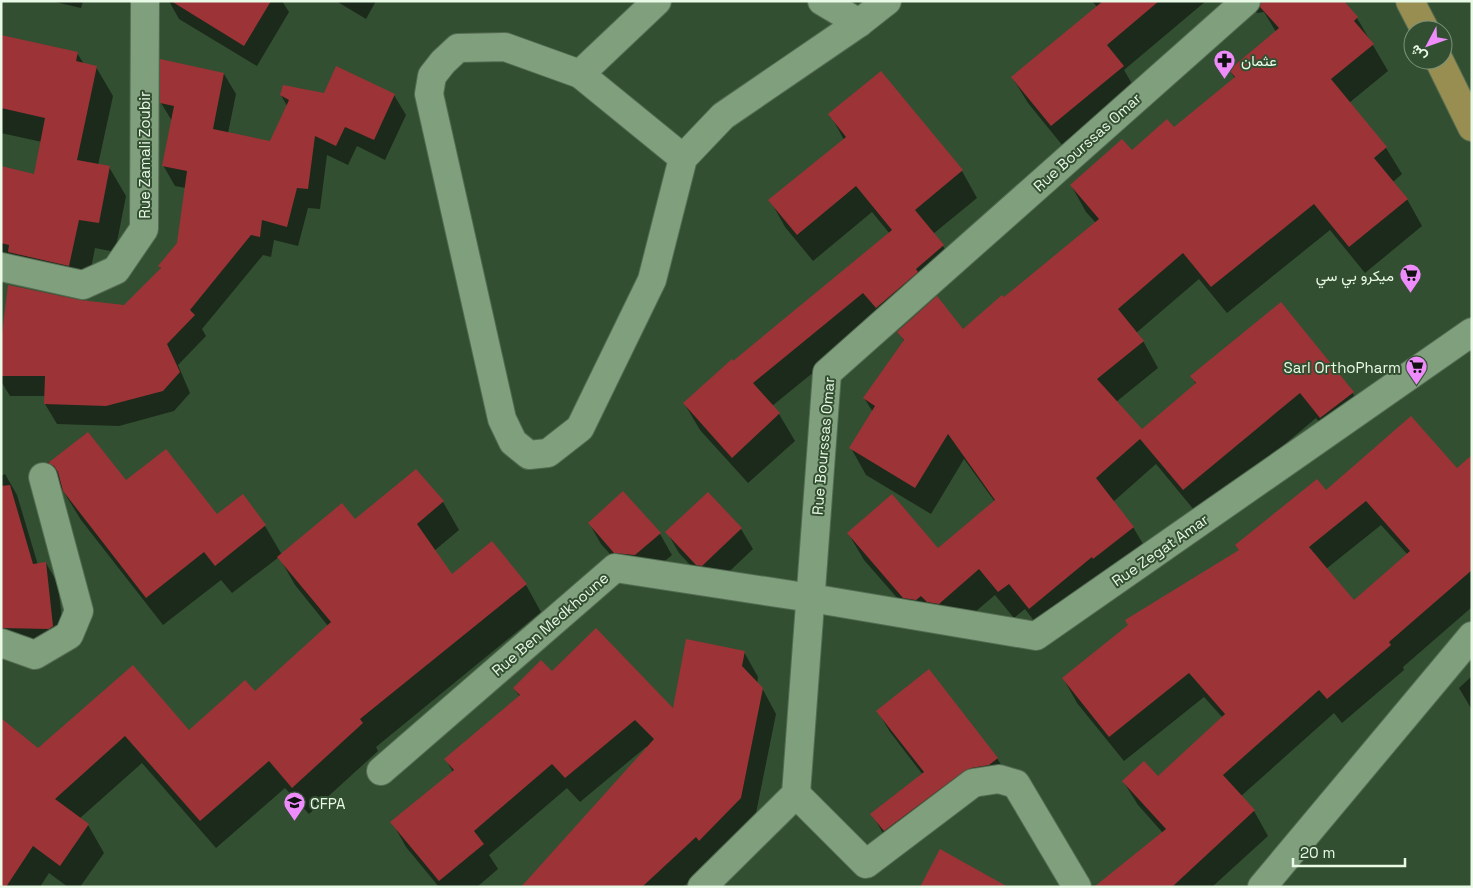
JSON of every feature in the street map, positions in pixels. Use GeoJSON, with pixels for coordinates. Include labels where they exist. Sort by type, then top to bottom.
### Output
{"type":"FeatureCollection","features":[{"type":"Feature","properties":{"kind":"main road"},"geometry":{"type":"LineString","coordinates":[[1410,1],[1419,20]]}},
{"type":"Feature","properties":{"kind":"main road"},"geometry":{"type":"LineString","coordinates":[[1444,70],[1472,127]]}},
{"type":"Feature","properties":{"kind":"street","name":"Rue Zamali Zoubir"},"geometry":{"type":"LineString","coordinates":[[1,268],[84,285],[116,270],[144,229],[145,1]]}},
{"type":"Feature","properties":{"kind":"street"},"geometry":{"type":"LineString","coordinates":[[580,74],[658,1]]}},
{"type":"Feature","properties":{"kind":"street"},"geometry":{"type":"LineString","coordinates":[[822,1],[858,24]]}},
{"type":"Feature","properties":{"kind":"street"},"geometry":{"type":"LineString","coordinates":[[683,158],[580,74],[504,48],[458,48],[442,62],[432,76],[429,94],[502,419],[514,442],[529,455],[548,453],[580,428],[652,280],[683,158],[723,116],[858,24],[887,1]]}},
{"type":"Feature","properties":{"kind":"street","name":"Rue Bourssas Omar"},"geometry":{"type":"LineString","coordinates":[[796,794],[826,373],[1246,1]]}},
{"type":"Feature","properties":{"kind":"street","name":"Rue Zegat Amar"},"geometry":{"type":"LineString","coordinates":[[810,598],[1036,636],[1472,332]]}},
{"type":"Feature","properties":{"kind":"street"},"geometry":{"type":"LineString","coordinates":[[1,642],[35,655],[69,635],[79,612],[43,476]]}},
{"type":"Feature","properties":{"kind":"street","name":"Rue Ben Medkhoune"},"geometry":{"type":"LineString","coordinates":[[381,771],[615,568],[810,598]]}},
{"type":"Feature","properties":{"kind":"street"},"geometry":{"type":"LineString","coordinates":[[1262,887],[1472,636]]}},
{"type":"Feature","properties":{"kind":"street"},"geometry":{"type":"LineString","coordinates":[[702,887],[796,794],[866,864],[973,783],[999,779],[1016,784],[1077,887]]}},
{"type":"Feature","properties":{"kind":"building"},"geometry":{"type":"Polygon","coordinates":[[[171,1],[271,1],[244,46],[171,1]]]}},
{"type":"Feature","properties":{"kind":"building"},"geometry":{"type":"Polygon","coordinates":[[[1103,1],[1159,1],[1107,45],[1124,66],[1051,126],[1011,77],[1103,1]]]}},
{"type":"Feature","properties":{"kind":"building"},"geometry":{"type":"Polygon","coordinates":[[[1261,1],[1344,1],[1358,17],[1354,21],[1374,44],[1331,79],[1387,147],[1374,158],[1408,199],[1349,247],[1314,204],[1211,287],[1183,253],[1118,309],[1144,341],[1097,379],[1142,429],[1196,383],[1190,376],[1281,302],[1354,392],[1320,418],[1300,393],[1183,490],[1140,439],[1096,478],[1134,527],[1093,559],[1092,557],[1029,609],[1009,584],[998,592],[979,569],[939,604],[927,602],[921,596],[916,600],[903,598],[847,533],[892,494],[938,548],[995,500],[948,434],[915,488],[849,448],[875,406],[863,398],[904,340],[897,332],[937,296],[963,329],[1002,295],[1004,297],[1099,219],[1070,185],[1122,139],[1132,150],[1167,119],[1174,127],[1235,77],[1229,70],[1279,28],[1260,7],[1261,1]]]}},
{"type":"Feature","properties":{"kind":"building"},"geometry":{"type":"Polygon","coordinates":[[[1,35],[78,52],[76,61],[97,66],[77,160],[110,166],[99,223],[79,220],[69,266],[8,252],[9,245],[1,243],[1,166],[34,174],[45,118],[1,108],[1,35]]]}},
{"type":"Feature","properties":{"kind":"building"},"geometry":{"type":"Polygon","coordinates":[[[160,59],[224,73],[213,129],[270,141],[289,100],[280,95],[283,85],[324,93],[336,66],[395,94],[374,140],[345,127],[336,146],[315,136],[308,189],[297,188],[287,227],[262,220],[260,237],[251,235],[190,310],[195,315],[167,344],[180,372],[163,391],[106,406],[44,404],[45,376],[1,376],[1,342],[8,285],[80,300],[124,305],[161,268],[158,266],[177,243],[187,171],[162,166],[174,106],[160,103],[160,59]]]}},
{"type":"Feature","properties":{"kind":"building"},"geometry":{"type":"Polygon","coordinates":[[[881,71],[963,170],[915,210],[944,245],[916,269],[918,272],[876,308],[863,293],[753,383],[780,413],[732,458],[683,403],[732,359],[733,361],[892,230],[856,186],[797,235],[768,200],[846,137],[828,114],[881,71]]]}},
{"type":"Feature","properties":{"kind":"building"},"geometry":{"type":"Polygon","coordinates":[[[1411,416],[1457,468],[1472,455],[1472,570],[1389,642],[1391,645],[1327,699],[1319,690],[1223,775],[1255,810],[1172,887],[1094,887],[1166,829],[1122,781],[1144,761],[1158,776],[1225,714],[1189,673],[1109,737],[1062,678],[1128,625],[1125,620],[1239,550],[1235,545],[1317,479],[1326,490],[1411,416]],[[1366,501],[1309,547],[1354,600],[1410,551],[1366,501]]]}},
{"type":"Feature","properties":{"kind":"building"},"geometry":{"type":"Polygon","coordinates":[[[88,432],[126,480],[166,449],[217,514],[243,494],[266,525],[215,566],[204,552],[146,598],[63,491],[58,472],[54,466],[48,463],[88,432]]]}},
{"type":"Feature","properties":{"kind":"building"},"geometry":{"type":"Polygon","coordinates":[[[416,469],[444,501],[417,524],[452,574],[492,541],[527,584],[360,719],[363,723],[292,788],[269,761],[200,821],[125,736],[55,799],[89,824],[60,866],[33,846],[6,887],[1,887],[1,718],[38,748],[133,665],[189,730],[245,680],[255,691],[331,622],[277,557],[342,503],[355,519],[416,469]]]}},
{"type":"Feature","properties":{"kind":"building"},"geometry":{"type":"Polygon","coordinates":[[[10,485],[33,564],[46,562],[53,626],[49,629],[1,628],[1,486],[10,485]]]}},
{"type":"Feature","properties":{"kind":"building"},"geometry":{"type":"Polygon","coordinates":[[[623,491],[661,533],[635,555],[614,553],[588,523],[623,491]]]}},
{"type":"Feature","properties":{"kind":"building"},"geometry":{"type":"Polygon","coordinates":[[[708,492],[742,528],[702,566],[696,565],[665,532],[708,492]]]}},
{"type":"Feature","properties":{"kind":"building"},"geometry":{"type":"Polygon","coordinates":[[[596,628],[673,708],[686,639],[745,651],[742,666],[763,688],[741,798],[699,841],[696,837],[642,887],[521,887],[654,739],[635,720],[565,778],[552,764],[474,831],[484,844],[439,881],[390,822],[454,770],[444,759],[520,695],[513,688],[541,660],[552,671],[596,628]]]}},
{"type":"Feature","properties":{"kind":"building"},"geometry":{"type":"Polygon","coordinates":[[[929,669],[998,758],[989,765],[964,771],[884,831],[870,814],[924,772],[876,711],[929,669]]]}},
{"type":"Feature","properties":{"kind":"building"},"geometry":{"type":"Polygon","coordinates":[[[940,849],[1008,887],[920,887],[940,849]]]}},
{"type":"Feature","properties":{"kind":"place","name":"عثمان"},"geometry":{"type":"Point","coordinates":[1225,79]}},
{"type":"Feature","properties":{"kind":"place","name":"ميكرو بي سي"},"geometry":{"type":"Point","coordinates":[1410,294]}},
{"type":"Feature","properties":{"kind":"place","name":"Sarl OrthoPharm"},"geometry":{"type":"Point","coordinates":[1417,386]}},
{"type":"Feature","properties":{"kind":"place","name":"CFPA"},"geometry":{"type":"Point","coordinates":[294,822]}}]}
